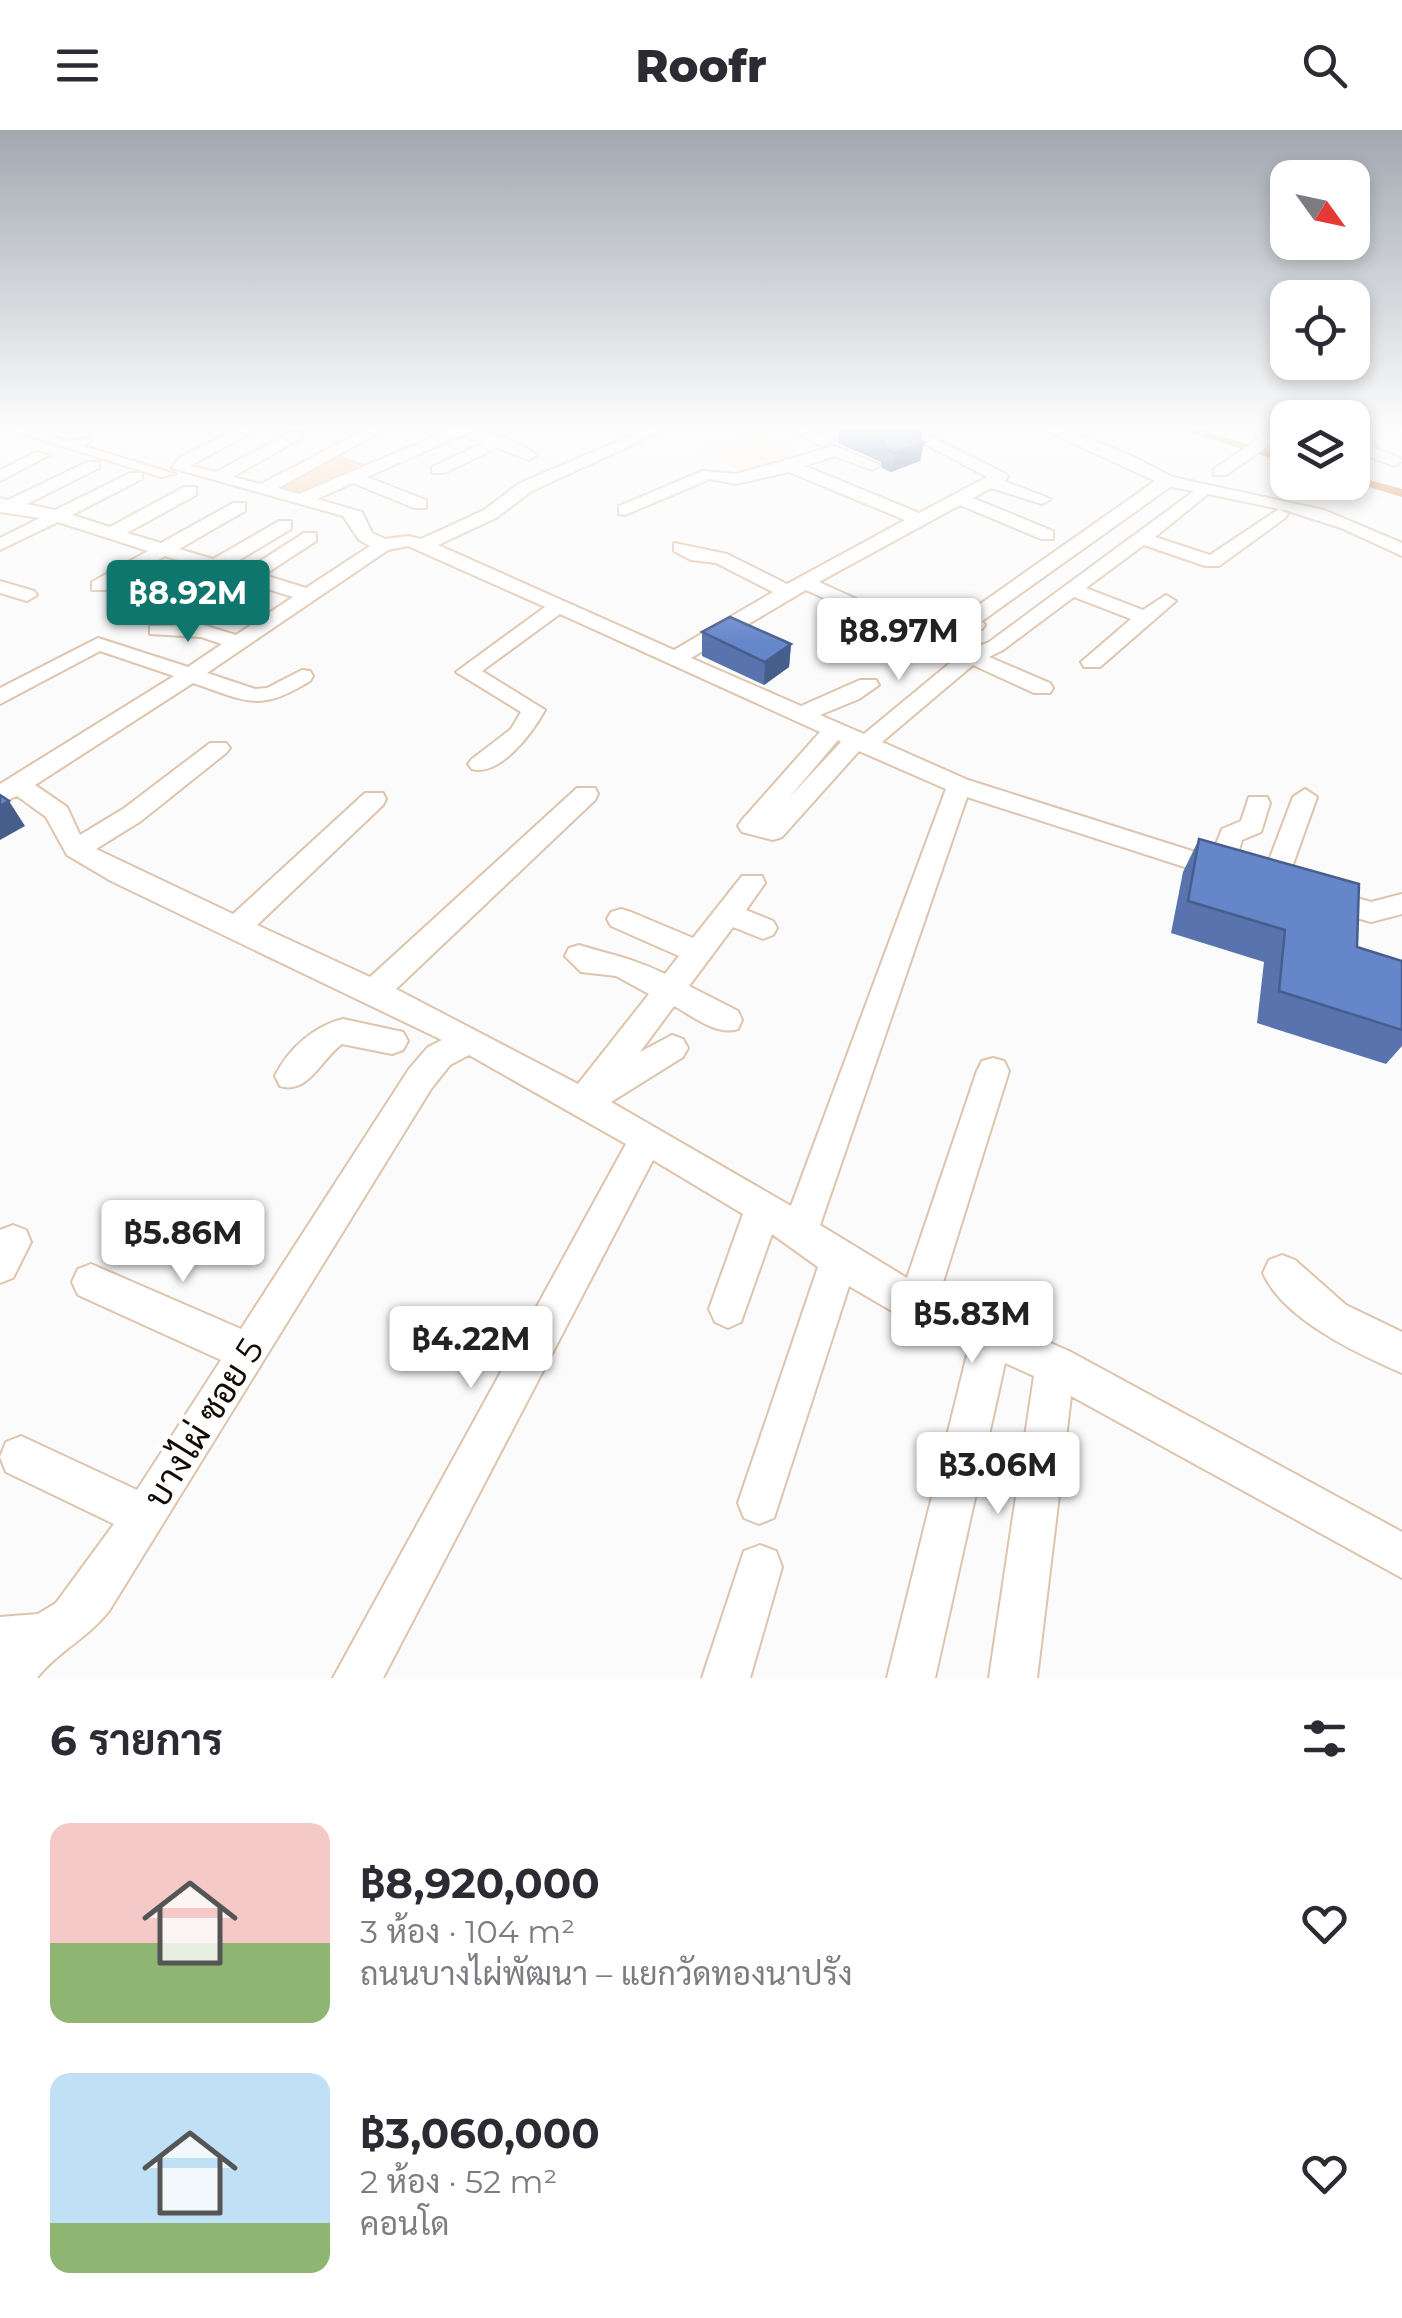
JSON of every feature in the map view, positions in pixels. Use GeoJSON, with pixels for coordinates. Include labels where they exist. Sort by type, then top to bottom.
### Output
{"type":"FeatureCollection","features":[{"type":"Feature","properties":{"kind":"street"},"geometry":{"type":"LineString","coordinates":[[0,545],[90,499]]}},
{"type":"Feature","properties":{"kind":"street"},"geometry":{"type":"LineString","coordinates":[[111,534],[175,499]]}},
{"type":"Feature","properties":{"kind":"street"},"geometry":{"type":"LineString","coordinates":[[308,499],[356,516],[364,536],[383,545]]}},
{"type":"Feature","properties":{"kind":"street"},"geometry":{"type":"LineString","coordinates":[[408,499],[420,504]]}},
{"type":"Feature","properties":{"kind":"street"},"geometry":{"type":"LineString","coordinates":[[422,546],[490,514],[509,499]]}},
{"type":"Feature","properties":{"kind":"street"},"geometry":{"type":"LineString","coordinates":[[625,510],[650,499]]}},
{"type":"Feature","properties":{"kind":"street"},"geometry":{"type":"LineString","coordinates":[[870,499],[918,520]]}},
{"type":"Feature","properties":{"kind":"street"},"geometry":{"type":"LineString","coordinates":[[672,660],[787,592],[961,499]]}},
{"type":"Feature","properties":{"kind":"street"},"geometry":{"type":"LineString","coordinates":[[962,499],[1047,535]]}},
{"type":"Feature","properties":{"kind":"street"},"geometry":{"type":"LineString","coordinates":[[940,610],[971,624],[1143,499]]}},
{"type":"Feature","properties":{"kind":"street"},"geometry":{"type":"LineString","coordinates":[[851,738],[970,656],[996,646],[1194,499]]}},
{"type":"Feature","properties":{"kind":"street"},"geometry":{"type":"LineString","coordinates":[[1247,499],[1346,522],[1385,537],[1402,550]]}},
{"type":"Feature","properties":{"kind":"street"},"geometry":{"type":"LineString","coordinates":[[3,506],[56,516],[307,595]]}},
{"type":"Feature","properties":{"kind":"street"},"geometry":{"type":"LineString","coordinates":[[98,586],[239,507]]}},
{"type":"Feature","properties":{"kind":"street"},"geometry":{"type":"LineString","coordinates":[[1141,538],[1212,562],[1279,514]]}},
{"type":"Feature","properties":{"kind":"street"},"geometry":{"type":"LineString","coordinates":[[154,602],[284,525]]}},
{"type":"Feature","properties":{"kind":"street"},"geometry":{"type":"LineString","coordinates":[[248,576],[310,536]]}},
{"type":"Feature","properties":{"kind":"street"},"geometry":{"type":"LineString","coordinates":[[9,790],[383,545],[408,541],[672,660],[814,708],[851,738],[959,786],[1220,869],[1371,912],[1402,904]]}},
{"type":"Feature","properties":{"kind":"street"},"geometry":{"type":"LineString","coordinates":[[680,547],[698,556],[720,558],[787,592]]}},
{"type":"Feature","properties":{"kind":"street"},"geometry":{"type":"LineString","coordinates":[[813,586],[1042,688]]}},
{"type":"Feature","properties":{"kind":"street"},"geometry":{"type":"LineString","coordinates":[[0,587],[27,595]]}},
{"type":"Feature","properties":{"kind":"street"},"geometry":{"type":"LineString","coordinates":[[1074,590],[1146,618]]}},
{"type":"Feature","properties":{"kind":"street"},"geometry":{"type":"LineString","coordinates":[[1092,662],[1166,601]]}},
{"type":"Feature","properties":{"kind":"street"},"geometry":{"type":"LineString","coordinates":[[480,764],[520,734],[534,710],[467,672],[559,606]]}},
{"type":"Feature","properties":{"kind":"street"},"geometry":{"type":"LineString","coordinates":[[157,630],[202,631],[238,642]]}},
{"type":"Feature","properties":{"kind":"street"},"geometry":{"type":"LineString","coordinates":[[0,697],[98,644],[243,694],[264,696],[302,676]]}},
{"type":"Feature","properties":{"kind":"street"},"geometry":{"type":"LineString","coordinates":[[814,708],[838,685],[837,677]]}},
{"type":"Feature","properties":{"kind":"street"},"geometry":{"type":"LineString","coordinates":[[814,708],[842,703],[868,685]]}},
{"type":"Feature","properties":{"kind":"street"},"geometry":{"type":"LineString","coordinates":[[76,850],[132,815],[218,748]]}},
{"type":"Feature","properties":{"kind":"street"},"geometry":{"type":"LineString","coordinates":[[800,1232],[959,786]]}},
{"type":"Feature","properties":{"kind":"street"},"geometry":{"type":"LineString","coordinates":[[9,790],[58,813],[60,827],[76,850],[234,929],[422,1014],[455,1048]]}},
{"type":"Feature","properties":{"kind":"street"},"geometry":{"type":"LineString","coordinates":[[373,992],[586,794]]}},
{"type":"Feature","properties":{"kind":"street"},"geometry":{"type":"LineString","coordinates":[[1272,884],[1305,797]]}},
{"type":"Feature","properties":{"kind":"street"},"geometry":{"type":"LineString","coordinates":[[234,929],[374,799]]}},
{"type":"Feature","properties":{"kind":"street"},"geometry":{"type":"LineString","coordinates":[[1220,869],[1231,835],[1252,826],[1258,804]]}},
{"type":"Feature","properties":{"kind":"street"},"geometry":{"type":"LineString","coordinates":[[581,1104],[752,884]]}},
{"type":"Feature","properties":{"kind":"street"},"geometry":{"type":"LineString","coordinates":[[728,914],[762,928]]}},
{"type":"Feature","properties":{"kind":"street"},"geometry":{"type":"LineString","coordinates":[[621,919],[698,952]]}},
{"type":"Feature","properties":{"kind":"street"},"geometry":{"type":"LineString","coordinates":[[579,956],[592,964],[620,965],[727,1020]]}},
{"type":"Feature","properties":{"kind":"street"},"geometry":{"type":"LineString","coordinates":[[392,1041],[422,1014]]}},
{"type":"Feature","properties":{"kind":"street"},"geometry":{"type":"LineString","coordinates":[[291,1076],[330,1032],[349,1028],[392,1041],[455,1048],[648,1138],[916,1304],[1055,1365],[1402,1556]]}},
{"type":"Feature","properties":{"kind":"street","name":"บางไผ่ ซอย 5"},"geometry":{"type":"LineString","coordinates":[[7,1678],[18,1641],[70,1625],[145,1516],[420,1080],[455,1048]]}},
{"type":"Feature","properties":{"kind":"street"},"geometry":{"type":"LineString","coordinates":[[581,1104],[672,1048]]}},
{"type":"Feature","properties":{"kind":"street"},"geometry":{"type":"LineString","coordinates":[[916,1304],[993,1072]]}},
{"type":"Feature","properties":{"kind":"street"},"geometry":{"type":"LineString","coordinates":[[357,1678],[648,1138]]}},
{"type":"Feature","properties":{"kind":"street"},"geometry":{"type":"LineString","coordinates":[[728,1309],[763,1207]]}},
{"type":"Feature","properties":{"kind":"street"},"geometry":{"type":"LineString","coordinates":[[759,1503],[840,1260]]}},
{"type":"Feature","properties":{"kind":"street"},"geometry":{"type":"LineString","coordinates":[[1282,1273],[1333,1318],[1402,1353]]}},
{"type":"Feature","properties":{"kind":"street"},"geometry":{"type":"LineString","coordinates":[[91,1282],[248,1352]]}},
{"type":"Feature","properties":{"kind":"street"},"geometry":{"type":"LineString","coordinates":[[911,1678],[991,1337]]}},
{"type":"Feature","properties":{"kind":"street"},"geometry":{"type":"LineString","coordinates":[[1013,1678],[1055,1365]]}},
{"type":"Feature","properties":{"kind":"street"},"geometry":{"type":"LineString","coordinates":[[20,1457],[145,1516]]}},
{"type":"Feature","properties":{"kind":"street"},"geometry":{"type":"LineString","coordinates":[[726,1678],[760,1567]]}},
{"type":"Feature","properties":{"kind":"building"},"geometry":{"type":"Polygon","coordinates":[[[730,617],[791,644],[765,662],[702,632],[730,617]]]}},
{"type":"Feature","properties":{"kind":"building"},"geometry":{"type":"Polygon","coordinates":[[[1199,839],[1359,884],[1357,947],[1402,961],[1402,1030],[1279,991],[1285,930],[1188,901],[1199,839]]]}}]}
